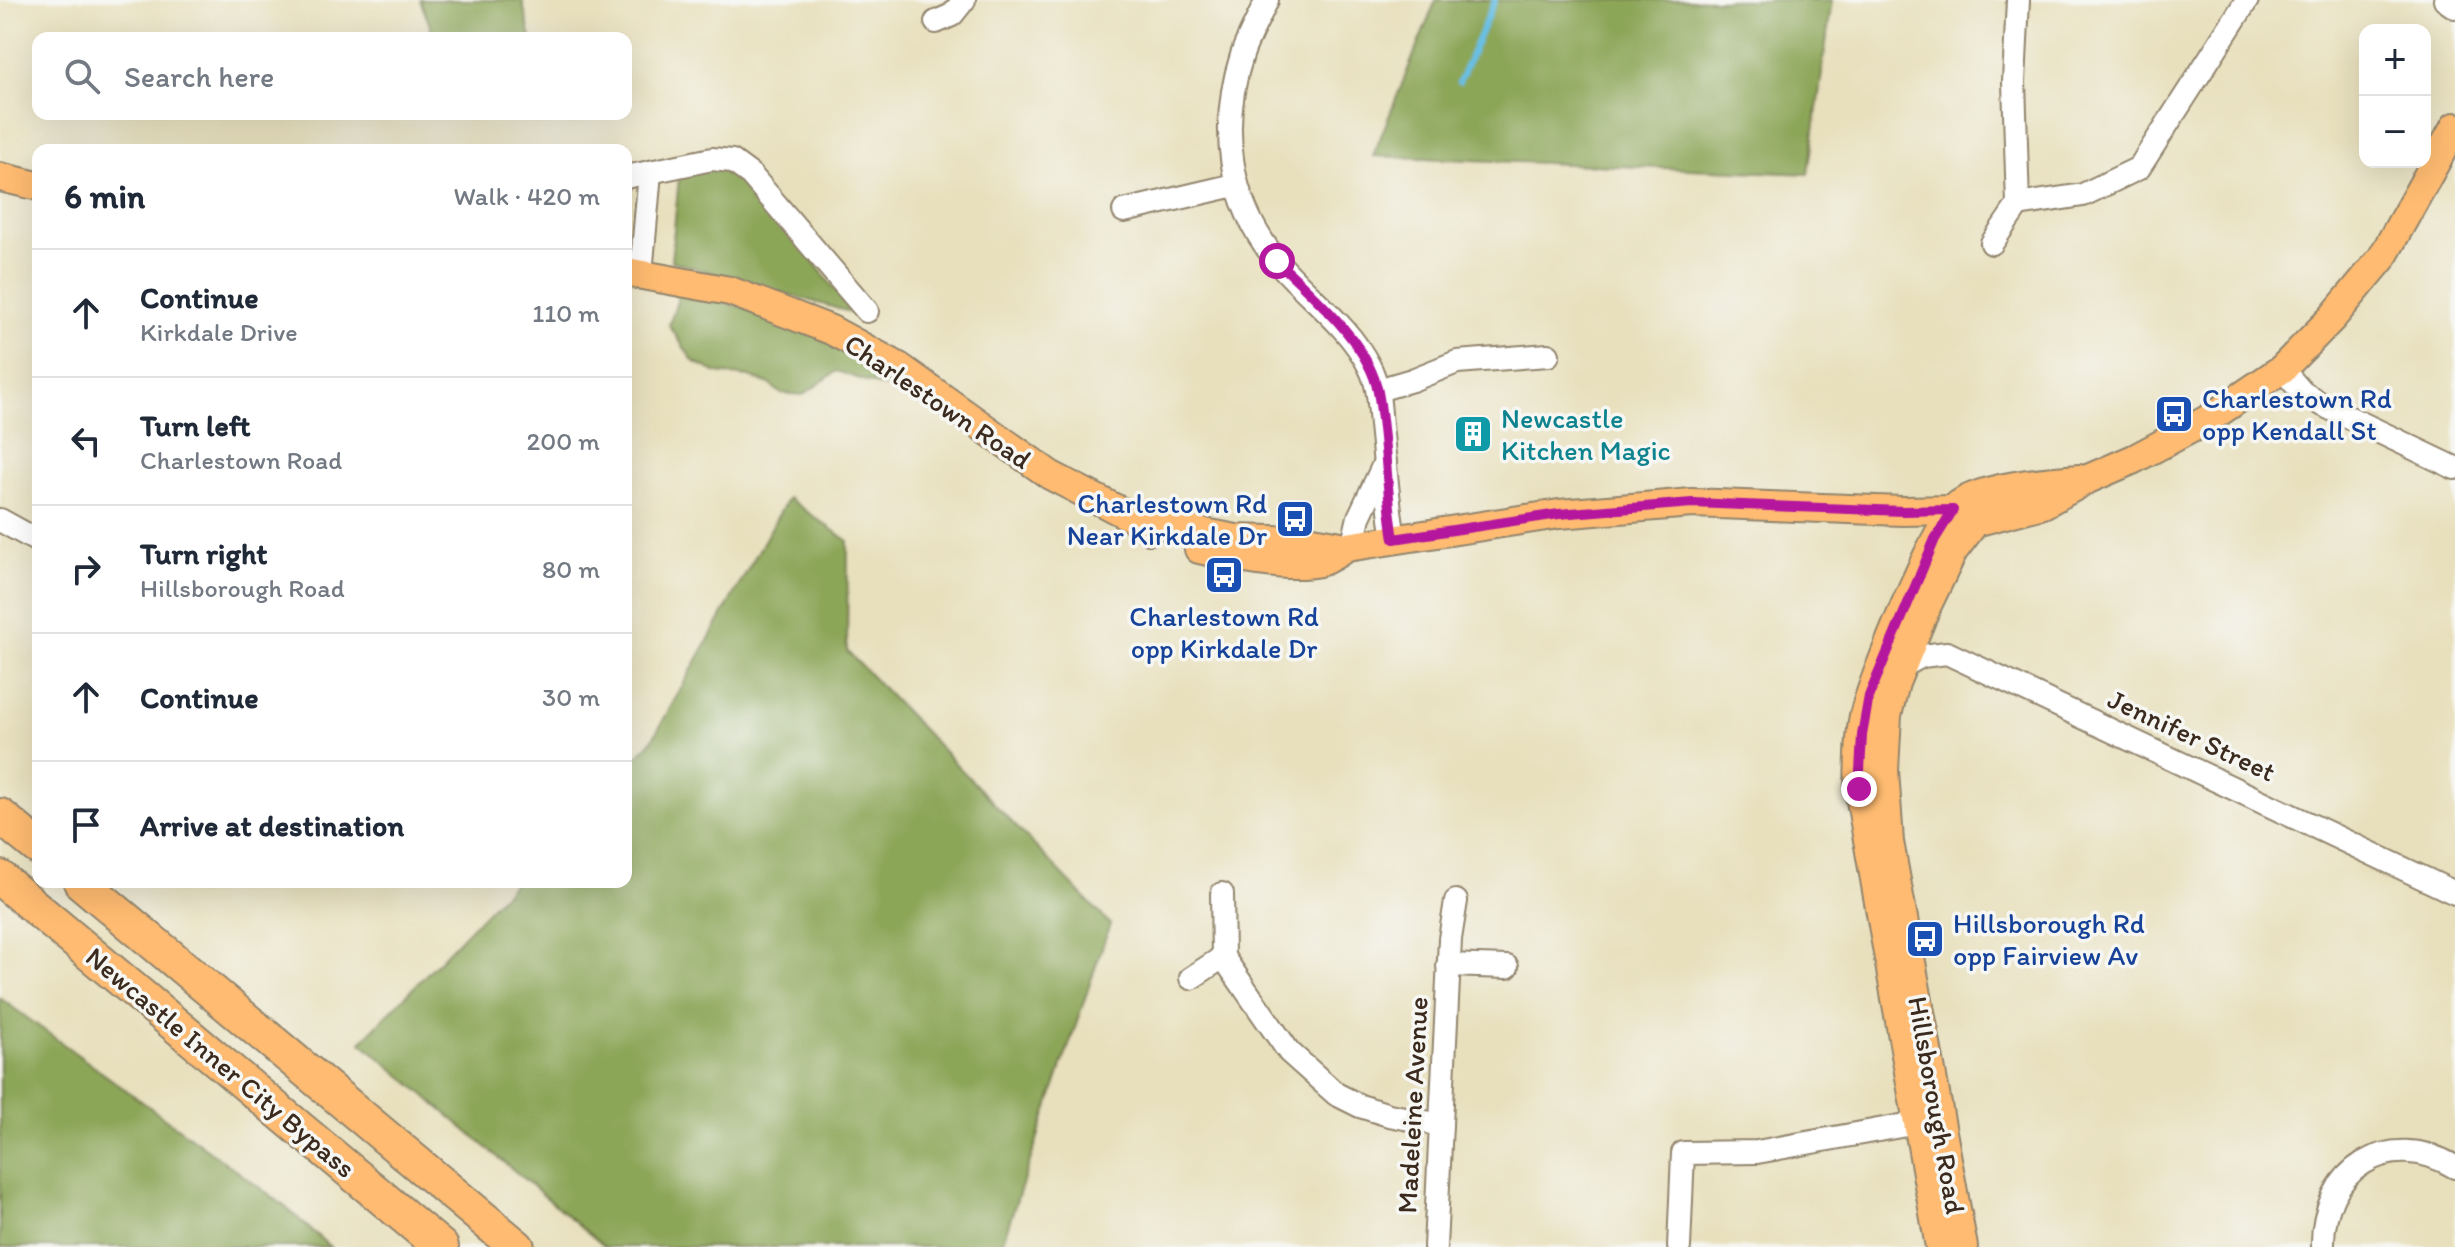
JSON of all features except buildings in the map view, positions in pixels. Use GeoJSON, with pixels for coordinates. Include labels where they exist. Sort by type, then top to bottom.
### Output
{"type":"FeatureCollection","features":[{"type":"Feature","properties":{"kind":"highway"},"geometry":{"type":"LineString","coordinates":[[0,816],[32,842]]}},
{"type":"Feature","properties":{"kind":"highway","name":"Newcastle Inner City Bypass"},"geometry":{"type":"LineString","coordinates":[[0,878],[441,1247]]}},
{"type":"Feature","properties":{"kind":"highway","name":"Newcastle Inner City Bypass"},"geometry":{"type":"LineString","coordinates":[[88,888],[517,1247]]}},
{"type":"Feature","properties":{"kind":"highway"},"geometry":{"type":"LineString","coordinates":[[0,907],[305,1132]]}},
{"type":"Feature","properties":{"kind":"main road","name":"Charlestown Road"},"geometry":{"type":"LineString","coordinates":[[633,273],[730,291],[831,330],[899,367],[1050,475],[1137,520],[1153,532],[1183,545],[1244,560],[1321,562],[1349,547],[1394,539],[1559,514],[1692,503],[1972,516],[2043,504],[2207,420],[2282,369],[2332,318],[2382,258],[2455,127]]}},
{"type":"Feature","properties":{"kind":"main road"},"geometry":{"type":"LineString","coordinates":[[0,177],[32,185]]}},
{"type":"Feature","properties":{"kind":"main road","name":"Charlestown Road"},"geometry":{"type":"LineString","coordinates":[[1972,516],[1976,496],[2043,481],[2088,479]]}},
{"type":"Feature","properties":{"kind":"main road"},"geometry":{"type":"LineString","coordinates":[[1940,1247],[1859,789],[1864,717],[1876,677],[1943,522],[1972,516]]}},
{"type":"Feature","properties":{"kind":"main road","name":"Hillsborough Road"},"geometry":{"type":"LineString","coordinates":[[1963,1247],[1889,842],[1884,741],[1887,715],[1901,667],[1972,516]]}},
{"type":"Feature","properties":{"kind":"street"},"geometry":{"type":"LineString","coordinates":[[936,22],[952,15],[964,0]]}},
{"type":"Feature","properties":{"kind":"street"},"geometry":{"type":"LineString","coordinates":[[1267,0],[1242,53],[1230,102],[1229,150],[1235,185],[1254,228],[1277,261],[1336,321],[1369,366],[1378,390],[1394,539]]}},
{"type":"Feature","properties":{"kind":"street"},"geometry":{"type":"LineString","coordinates":[[1992,243],[2018,205],[2014,82],[2018,0]]}},
{"type":"Feature","properties":{"kind":"street"},"geometry":{"type":"LineString","coordinates":[[2018,205],[2083,195],[2139,168],[2247,0]]}},
{"type":"Feature","properties":{"kind":"street"},"geometry":{"type":"LineString","coordinates":[[2445,0],[2455,7]]}},
{"type":"Feature","properties":{"kind":"street","name":"Charlestown Road"},"geometry":{"type":"LineString","coordinates":[[632,176],[712,159],[732,161],[751,175],[867,311]]}},
{"type":"Feature","properties":{"kind":"street","name":"Charlestown Road"},"geometry":{"type":"LineString","coordinates":[[633,273],[650,172]]}},
{"type":"Feature","properties":{"kind":"street"},"geometry":{"type":"LineString","coordinates":[[1124,211],[1235,185]]}},
{"type":"Feature","properties":{"kind":"street"},"geometry":{"type":"LineString","coordinates":[[1378,390],[1457,362],[1548,355]]}},
{"type":"Feature","properties":{"kind":"street"},"geometry":{"type":"LineString","coordinates":[[2282,369],[2299,390],[2323,405],[2455,468]]}},
{"type":"Feature","properties":{"kind":"street"},"geometry":{"type":"LineString","coordinates":[[1349,547],[1359,517],[1386,461]]}},
{"type":"Feature","properties":{"kind":"street"},"geometry":{"type":"LineString","coordinates":[[0,520],[32,538]]}},
{"type":"Feature","properties":{"kind":"street","name":"Jennifer Street"},"geometry":{"type":"LineString","coordinates":[[1901,667],[1922,656],[1947,653],[2455,893]]}},
{"type":"Feature","properties":{"kind":"street"},"geometry":{"type":"LineString","coordinates":[[1222,894],[1223,957],[1289,1052],[1336,1094],[1360,1106],[1441,1125]]}},
{"type":"Feature","properties":{"kind":"street","name":"Madeleine Avenue"},"geometry":{"type":"LineString","coordinates":[[1435,1247],[1448,965],[1456,901]]}},
{"type":"Feature","properties":{"kind":"street"},"geometry":{"type":"LineString","coordinates":[[1191,978],[1223,957]]}},
{"type":"Feature","properties":{"kind":"street","name":"Madeleine Avenue"},"geometry":{"type":"LineString","coordinates":[[1448,965],[1507,967]]}},
{"type":"Feature","properties":{"kind":"street"},"geometry":{"type":"LineString","coordinates":[[1679,1247],[1683,1153],[1757,1152],[1917,1123]]}},
{"type":"Feature","properties":{"kind":"street"},"geometry":{"type":"LineString","coordinates":[[2323,1247],[2329,1204],[2345,1178],[2377,1154],[2404,1151],[2430,1154],[2455,1167]]}},
{"type":"Feature","properties":{"kind":"green space"},"geometry":{"type":"Polygon","coordinates":[[[420,0],[522,0],[530,32],[433,32],[420,0]]]}},
{"type":"Feature","properties":{"kind":"green space"},"geometry":{"type":"Polygon","coordinates":[[[1436,0],[1832,0],[1808,174],[1373,156],[1436,0]]]}},
{"type":"Feature","properties":{"kind":"green space"},"geometry":{"type":"Polygon","coordinates":[[[740,166],[853,313],[671,261],[680,167],[740,166]]]}},
{"type":"Feature","properties":{"kind":"green space"},"geometry":{"type":"Polygon","coordinates":[[[677,292],[781,316],[887,373],[888,379],[883,387],[837,371],[803,395],[780,393],[770,384],[749,377],[717,373],[693,361],[669,325],[677,292]]]}},
{"type":"Feature","properties":{"kind":"green space"},"geometry":{"type":"Polygon","coordinates":[[[788,498],[848,541],[847,651],[1110,924],[1001,1247],[605,1247],[361,1042],[509,888],[632,888],[632,762],[651,742],[788,498]]]}},
{"type":"Feature","properties":{"kind":"green space"},"geometry":{"type":"Polygon","coordinates":[[[0,998],[282,1204],[330,1247],[0,1247],[0,998]]]}},
{"type":"Feature","properties":{"kind":"waterway"},"geometry":{"type":"LineString","coordinates":[[1459,82],[1495,0]]}},
{"type":"Feature","properties":{"kind":"place","name":"Charlestown Rd opp Kendall St"},"geometry":{"type":"Point","coordinates":[2174,414]}},
{"type":"Feature","properties":{"kind":"place","name":"Newcastle Kitchen Magic"},"geometry":{"type":"Point","coordinates":[1473,434]}},
{"type":"Feature","properties":{"kind":"place","name":"Charlestown Rd Near Kirkdale Dr"},"geometry":{"type":"Point","coordinates":[1295,519]}},
{"type":"Feature","properties":{"kind":"place","name":"Charlestown Rd opp Kirkdale Dr"},"geometry":{"type":"Point","coordinates":[1224,575]}},
{"type":"Feature","properties":{"kind":"place","name":"Hillsborough Rd opp Fairview Av"},"geometry":{"type":"Point","coordinates":[1925,939]}},
{"type":"Feature","properties":{"kind":"route"},"geometry":{"type":"LineString","coordinates":[[1277,261],[1336,321],[1369,366],[1378,390],[1394,539],[1559,514],[1692,503],[1953,510],[1935,539],[1869,696],[1860,753],[1859,789]]}}]}
